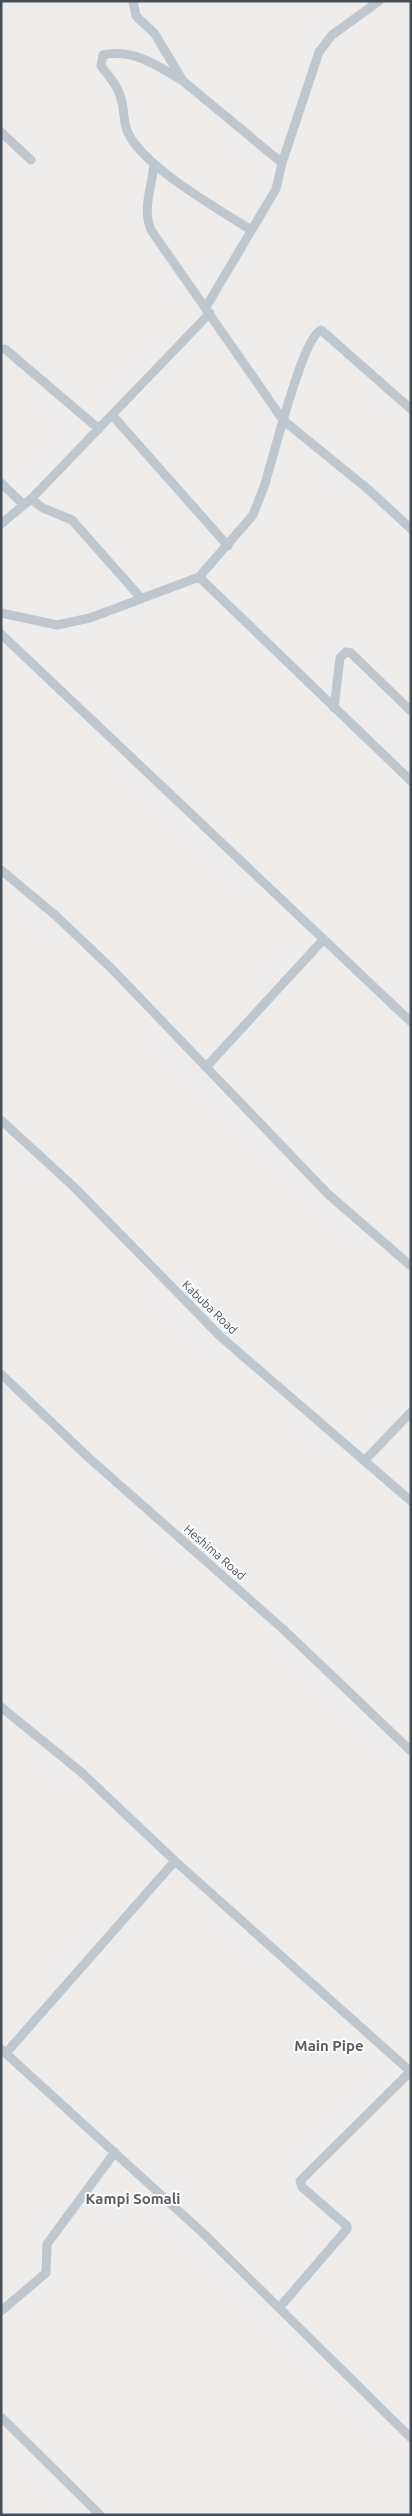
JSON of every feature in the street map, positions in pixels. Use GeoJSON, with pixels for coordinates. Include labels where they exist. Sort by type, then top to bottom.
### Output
{"type":"FeatureCollection","features":[{"type":"Feature","properties":{"kind":"street"},"geometry":{"type":"LineString","coordinates":[[133,1],[136,16],[155,34],[183,81]]}},
{"type":"Feature","properties":{"kind":"street"},"geometry":{"type":"LineString","coordinates":[[1,524],[31,499],[113,416],[208,310],[250,230],[276,188],[282,162],[319,52],[325,42],[379,1]]}},
{"type":"Feature","properties":{"kind":"street"},"geometry":{"type":"LineString","coordinates":[[250,230],[154,164],[127,132],[122,101],[116,84],[101,66],[103,55],[115,52],[135,55],[159,66],[183,81],[282,162]]}},
{"type":"Feature","properties":{"kind":"street"},"geometry":{"type":"LineString","coordinates":[[159,66],[168,64],[170,58]]}},
{"type":"Feature","properties":{"kind":"street"},"geometry":{"type":"LineString","coordinates":[[1,132],[31,160]]}},
{"type":"Feature","properties":{"kind":"street"},"geometry":{"type":"LineString","coordinates":[[154,164],[153,182],[146,210],[149,224],[283,420],[369,490],[411,530]]}},
{"type":"Feature","properties":{"kind":"street"},"geometry":{"type":"LineString","coordinates":[[1,613],[57,625],[90,618],[199,577],[228,546],[253,515],[265,484],[283,420],[305,355],[315,334],[321,330],[411,409]]}},
{"type":"Feature","properties":{"kind":"street"},"geometry":{"type":"LineString","coordinates":[[5,349],[100,429]]}},
{"type":"Feature","properties":{"kind":"street"},"geometry":{"type":"LineString","coordinates":[[113,416],[228,546]]}},
{"type":"Feature","properties":{"kind":"street"},"geometry":{"type":"LineString","coordinates":[[1,483],[23,504]]}},
{"type":"Feature","properties":{"kind":"street"},"geometry":{"type":"LineString","coordinates":[[31,499],[43,508],[62,514],[72,520],[141,598]]}},
{"type":"Feature","properties":{"kind":"street"},"geometry":{"type":"LineString","coordinates":[[199,577],[411,781]]}},
{"type":"Feature","properties":{"kind":"street"},"geometry":{"type":"LineString","coordinates":[[1,634],[178,799],[248,870],[411,1022]]}},
{"type":"Feature","properties":{"kind":"street"},"geometry":{"type":"LineString","coordinates":[[334,708],[340,658],[346,652],[351,653],[411,711]]}},
{"type":"Feature","properties":{"kind":"street"},"geometry":{"type":"LineString","coordinates":[[1,870],[55,915],[112,969],[328,1194],[411,1266]]}},
{"type":"Feature","properties":{"kind":"street"},"geometry":{"type":"LineString","coordinates":[[207,1066],[323,940]]}},
{"type":"Feature","properties":{"kind":"street","name":"Kabuba Road"},"geometry":{"type":"LineString","coordinates":[[1,1120],[74,1187],[221,1337],[366,1459],[411,1501]]}},
{"type":"Feature","properties":{"kind":"street","name":"Heshima Road"},"geometry":{"type":"LineString","coordinates":[[1,1374],[89,1458],[284,1630],[411,1751]]}},
{"type":"Feature","properties":{"kind":"street"},"geometry":{"type":"LineString","coordinates":[[366,1459],[411,1412]]}},
{"type":"Feature","properties":{"kind":"street"},"geometry":{"type":"LineString","coordinates":[[1,1707],[81,1772],[175,1861],[411,2072],[300,2181],[302,2187],[347,2226],[347,2229],[279,2308]]}},
{"type":"Feature","properties":{"kind":"street"},"geometry":{"type":"LineString","coordinates":[[175,1861],[4,2051],[205,2235],[411,2438]]}},
{"type":"Feature","properties":{"kind":"street"},"geometry":{"type":"LineString","coordinates":[[1,2312],[46,2273],[48,2267],[47,2244],[115,2152]]}},
{"type":"Feature","properties":{"kind":"street"},"geometry":{"type":"LineString","coordinates":[[1,2417],[100,2515]]}},
{"type":"Feature","properties":{"kind":"district","name":"Main Pipe"},"geometry":{"type":"Point","coordinates":[329,2045]}},
{"type":"Feature","properties":{"kind":"district","name":"Kampi Somali"},"geometry":{"type":"Point","coordinates":[133,2198]}}]}
